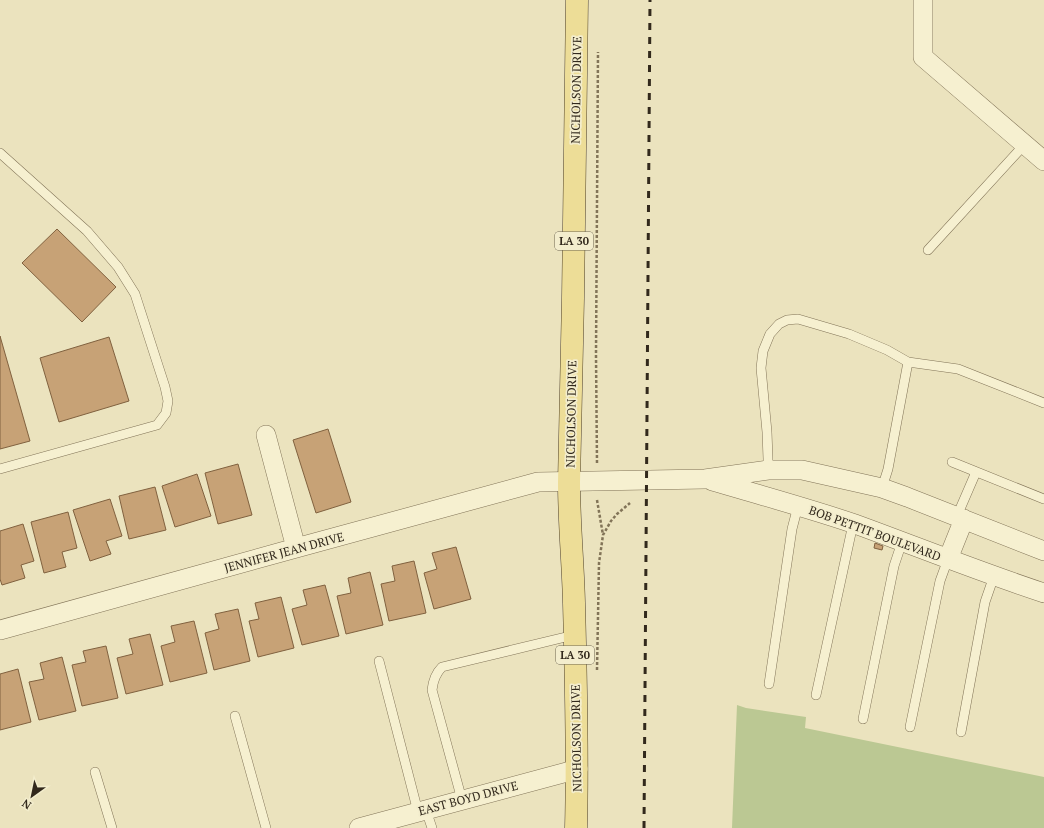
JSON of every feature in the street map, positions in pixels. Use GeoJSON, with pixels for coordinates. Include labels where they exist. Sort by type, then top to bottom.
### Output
{"type":"FeatureCollection","features":[{"type":"Feature","properties":{"kind":"main road","name":"NICHOLSON DRIVE"},"geometry":{"type":"LineString","coordinates":[[576,828],[578,769],[574,602],[569,512],[569,482],[574,298],[577,0]]}},
{"type":"Feature","properties":{"kind":"street"},"geometry":{"type":"LineString","coordinates":[[923,0],[923,57],[1044,161]]}},
{"type":"Feature","properties":{"kind":"street"},"geometry":{"type":"LineString","coordinates":[[266,435],[296,548]]}},
{"type":"Feature","properties":{"kind":"street","name":"BOB PETTIT BOULEVARD"},"geometry":{"type":"LineString","coordinates":[[569,482],[705,479],[768,470],[802,470],[882,488],[907,496],[1044,551]]}},
{"type":"Feature","properties":{"kind":"street","name":"BOB PETTIT BOULEVARD"},"geometry":{"type":"LineString","coordinates":[[705,479],[798,506],[853,524],[1044,593]]}},
{"type":"Feature","properties":{"kind":"street","name":"JENNIFER JEAN DRIVE"},"geometry":{"type":"LineString","coordinates":[[0,630],[538,482],[569,482]]}},
{"type":"Feature","properties":{"kind":"street"},"geometry":{"type":"LineString","coordinates":[[948,559],[960,518]]}},
{"type":"Feature","properties":{"kind":"street","name":"EAST BOYD DRIVE"},"geometry":{"type":"LineString","coordinates":[[365,827],[578,769]]}},
{"type":"Feature","properties":{"kind":"lane"},"geometry":{"type":"LineString","coordinates":[[928,250],[1024,144]]}},
{"type":"Feature","properties":{"kind":"lane"},"geometry":{"type":"LineString","coordinates":[[0,153],[86,231],[118,267],[135,294],[165,387],[168,401],[166,413],[157,425],[0,469]]}},
{"type":"Feature","properties":{"kind":"lane"},"geometry":{"type":"LineString","coordinates":[[768,470],[767,432],[761,368],[763,351],[770,334],[779,324],[787,320],[798,319],[849,334],[887,350],[908,362],[958,369],[1044,403]]}},
{"type":"Feature","properties":{"kind":"lane"},"geometry":{"type":"LineString","coordinates":[[882,488],[888,469],[908,362]]}},
{"type":"Feature","properties":{"kind":"lane"},"geometry":{"type":"LineString","coordinates":[[952,462],[1044,499]]}},
{"type":"Feature","properties":{"kind":"lane"},"geometry":{"type":"LineString","coordinates":[[960,518],[976,472]]}},
{"type":"Feature","properties":{"kind":"lane"},"geometry":{"type":"LineString","coordinates":[[768,684],[792,529],[798,506]]}},
{"type":"Feature","properties":{"kind":"lane"},"geometry":{"type":"LineString","coordinates":[[816,695],[853,524]]}},
{"type":"Feature","properties":{"kind":"lane"},"geometry":{"type":"LineString","coordinates":[[863,719],[894,566],[902,542]]}},
{"type":"Feature","properties":{"kind":"lane"},"geometry":{"type":"LineString","coordinates":[[910,727],[940,581],[948,559]]}},
{"type":"Feature","properties":{"kind":"lane"},"geometry":{"type":"LineString","coordinates":[[961,732],[986,602],[994,576]]}},
{"type":"Feature","properties":{"kind":"lane"},"geometry":{"type":"LineString","coordinates":[[462,800],[432,690],[436,673],[442,667],[574,635]]}},
{"type":"Feature","properties":{"kind":"lane"},"geometry":{"type":"LineString","coordinates":[[379,661],[422,811],[432,828]]}},
{"type":"Feature","properties":{"kind":"lane"},"geometry":{"type":"LineString","coordinates":[[235,716],[266,828]]}},
{"type":"Feature","properties":{"kind":"lane"},"geometry":{"type":"LineString","coordinates":[[95,772],[112,828]]}},
{"type":"Feature","properties":{"kind":"path"},"geometry":{"type":"LineString","coordinates":[[597,457],[596,355],[598,47]]}},
{"type":"Feature","properties":{"kind":"path"},"geometry":{"type":"LineString","coordinates":[[597,503],[603,535],[600,563],[597,672]]}},
{"type":"Feature","properties":{"kind":"path"},"geometry":{"type":"LineString","coordinates":[[603,535],[611,521],[630,503]]}},
{"type":"Feature","properties":{"kind":"green space"},"geometry":{"type":"Polygon","coordinates":[[[737,705],[746,708],[806,717],[805,728],[1044,777],[1044,828],[732,828],[737,705]]]}},
{"type":"Feature","properties":{"kind":"building"},"geometry":{"type":"Polygon","coordinates":[[[57,229],[116,287],[82,322],[22,263],[57,229]]]}},
{"type":"Feature","properties":{"kind":"building"},"geometry":{"type":"Polygon","coordinates":[[[0,336],[30,441],[0,449],[0,336]]]}},
{"type":"Feature","properties":{"kind":"building"},"geometry":{"type":"Polygon","coordinates":[[[109,337],[129,401],[59,422],[40,358],[109,337]]]}},
{"type":"Feature","properties":{"kind":"building"},"geometry":{"type":"Polygon","coordinates":[[[328,429],[351,502],[316,513],[293,440],[328,429]]]}},
{"type":"Feature","properties":{"kind":"building"},"geometry":{"type":"Polygon","coordinates":[[[238,464],[252,515],[218,524],[205,473],[238,464]]]}},
{"type":"Feature","properties":{"kind":"building"},"geometry":{"type":"Polygon","coordinates":[[[197,474],[211,516],[175,527],[162,486],[197,474]]]}},
{"type":"Feature","properties":{"kind":"building"},"geometry":{"type":"Polygon","coordinates":[[[155,487],[166,530],[129,539],[119,496],[155,487]]]}},
{"type":"Feature","properties":{"kind":"building"},"geometry":{"type":"Polygon","coordinates":[[[110,499],[122,536],[106,541],[111,554],[90,561],[73,510],[110,499]]]}},
{"type":"Feature","properties":{"kind":"building"},"geometry":{"type":"Polygon","coordinates":[[[68,512],[77,548],[62,552],[66,567],[44,573],[31,522],[68,512]]]}},
{"type":"Feature","properties":{"kind":"building"},"geometry":{"type":"Polygon","coordinates":[[[23,524],[34,561],[21,565],[25,578],[2,585],[0,579],[0,531],[23,524]]]}},
{"type":"Feature","properties":{"kind":"building"},"geometry":{"type":"Polygon","coordinates":[[[875,543],[883,546],[882,550],[874,548],[875,543]]]}},
{"type":"Feature","properties":{"kind":"building"},"geometry":{"type":"Polygon","coordinates":[[[456,547],[471,599],[434,609],[424,573],[437,569],[432,553],[456,547]]]}},
{"type":"Feature","properties":{"kind":"building"},"geometry":{"type":"Polygon","coordinates":[[[414,561],[426,613],[389,621],[381,584],[395,581],[392,566],[414,561]]]}},
{"type":"Feature","properties":{"kind":"building"},"geometry":{"type":"Polygon","coordinates":[[[370,572],[383,625],[346,634],[337,596],[351,593],[348,578],[370,572]]]}},
{"type":"Feature","properties":{"kind":"building"},"geometry":{"type":"Polygon","coordinates":[[[325,585],[339,636],[302,645],[292,609],[307,605],[303,590],[325,585]]]}},
{"type":"Feature","properties":{"kind":"building"},"geometry":{"type":"Polygon","coordinates":[[[281,597],[294,648],[258,657],[249,621],[259,619],[255,603],[281,597]]]}},
{"type":"Feature","properties":{"kind":"building"},"geometry":{"type":"Polygon","coordinates":[[[238,609],[250,661],[214,670],[205,633],[219,629],[215,614],[238,609]]]}},
{"type":"Feature","properties":{"kind":"building"},"geometry":{"type":"Polygon","coordinates":[[[194,621],[207,673],[170,682],[161,646],[175,642],[171,626],[194,621]]]}},
{"type":"Feature","properties":{"kind":"building"},"geometry":{"type":"Polygon","coordinates":[[[150,634],[163,685],[126,694],[117,658],[133,654],[129,639],[150,634]]]}},
{"type":"Feature","properties":{"kind":"building"},"geometry":{"type":"Polygon","coordinates":[[[106,646],[118,698],[82,706],[72,665],[86,662],[83,651],[106,646]]]}},
{"type":"Feature","properties":{"kind":"building"},"geometry":{"type":"Polygon","coordinates":[[[62,657],[76,711],[39,720],[29,682],[44,679],[40,663],[62,657]]]}},
{"type":"Feature","properties":{"kind":"building"},"geometry":{"type":"Polygon","coordinates":[[[18,669],[31,722],[0,730],[0,674],[18,669]]]}},
{"type":"Feature","properties":{"kind":"railway"},"geometry":{"type":"LineString","coordinates":[[644,828],[650,0]]}}]}
